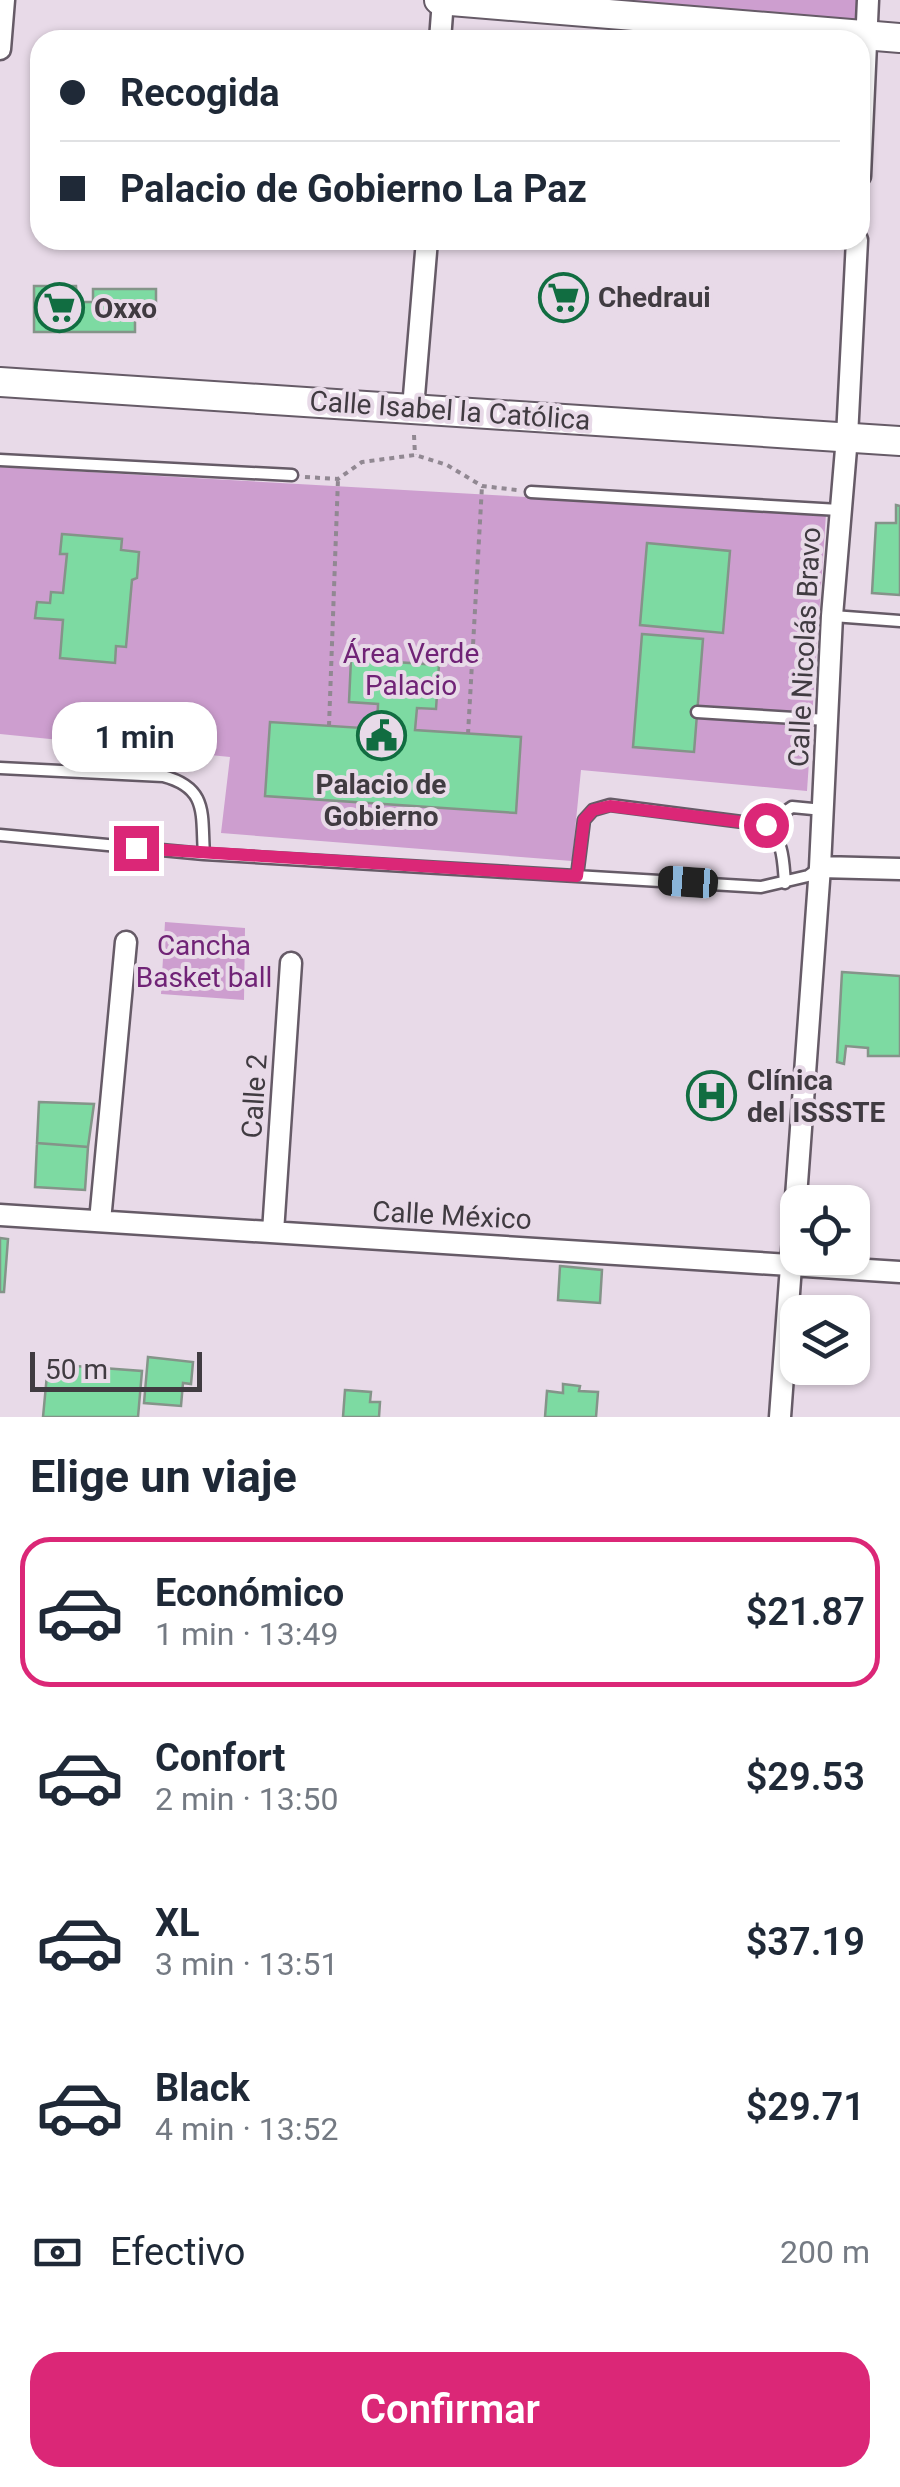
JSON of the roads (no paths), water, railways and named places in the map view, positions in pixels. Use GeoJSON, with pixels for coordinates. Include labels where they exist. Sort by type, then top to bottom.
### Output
{"type":"FeatureCollection","features":[{"type":"Feature","properties":{"kind":"street"},"geometry":{"type":"LineString","coordinates":[[0,49],[4,0]]}},
{"type":"Feature","properties":{"kind":"street"},"geometry":{"type":"LineString","coordinates":[[440,30],[442,0],[787,30]]}},
{"type":"Feature","properties":{"kind":"street"},"geometry":{"type":"LineString","coordinates":[[867,30],[868,0]]}},
{"type":"Feature","properties":{"kind":"street"},"geometry":{"type":"LineString","coordinates":[[870,37],[900,38]]}},
{"type":"Feature","properties":{"kind":"street"},"geometry":{"type":"LineString","coordinates":[[413,408],[425,250]]}},
{"type":"Feature","properties":{"kind":"street","name":"Calle Nicolás Bravo"},"geometry":{"type":"LineString","coordinates":[[797,1185],[820,867],[856,250]]}},
{"type":"Feature","properties":{"kind":"street","name":"Calle Isabel la Católica"},"geometry":{"type":"LineString","coordinates":[[0,382],[900,440]]}},
{"type":"Feature","properties":{"kind":"street"},"geometry":{"type":"LineString","coordinates":[[820,867],[900,870]]}},
{"type":"Feature","properties":{"kind":"street"},"geometry":{"type":"LineString","coordinates":[[100,1221],[126,942]]}},
{"type":"Feature","properties":{"kind":"street","name":"Calle 2"},"geometry":{"type":"LineString","coordinates":[[273,1232],[291,963]]}},
{"type":"Feature","properties":{"kind":"street","name":"Calle México"},"geometry":{"type":"LineString","coordinates":[[0,1215],[780,1262]]}},
{"type":"Feature","properties":{"kind":"street","name":"Calle México"},"geometry":{"type":"LineString","coordinates":[[870,1270],[900,1272]]}},
{"type":"Feature","properties":{"kind":"street","name":"Calle Nicolás Bravo"},"geometry":{"type":"LineString","coordinates":[[780,1417],[791,1275]]}},
{"type":"Feature","properties":{"kind":"lane"},"geometry":{"type":"LineString","coordinates":[[0,460],[292,476]]}},
{"type":"Feature","properties":{"kind":"lane"},"geometry":{"type":"LineString","coordinates":[[532,492],[839,510]]}},
{"type":"Feature","properties":{"kind":"lane"},"geometry":{"type":"LineString","coordinates":[[832,616],[900,621]]}},
{"type":"Feature","properties":{"kind":"lane"},"geometry":{"type":"LineString","coordinates":[[698,712],[828,720]]}},
{"type":"Feature","properties":{"kind":"lane"},"geometry":{"type":"LineString","coordinates":[[0,768],[163,776],[182,781],[194,790],[200,802],[204,854]]}},
{"type":"Feature","properties":{"kind":"lane"},"geometry":{"type":"LineString","coordinates":[[577,876],[584,820],[593,810],[610,806],[766,825],[777,835],[782,849],[786,883]]}},
{"type":"Feature","properties":{"kind":"lane"},"geometry":{"type":"LineString","coordinates":[[766,825],[792,807],[823,810]]}},
{"type":"Feature","properties":{"kind":"lane"},"geometry":{"type":"LineString","coordinates":[[0,835],[204,854],[761,887],[808,876],[820,867]]}},
{"type":"Feature","properties":{"kind":"place","name":"Chedraui"},"geometry":{"type":"Point","coordinates":[563,297]}},
{"type":"Feature","properties":{"kind":"place","name":"Oxxo"},"geometry":{"type":"Point","coordinates":[59,308]}},
{"type":"Feature","properties":{"kind":"place","name":"Palacio de Gobierno"},"geometry":{"type":"Point","coordinates":[381,736]}},
{"type":"Feature","properties":{"kind":"place","name":"Clínica del ISSSTE"},"geometry":{"type":"Point","coordinates":[712,1096]}},
{"type":"Feature","properties":{"kind":"park label","name":"Área Verde Palacio"},"geometry":{"type":"Point","coordinates":[411,669]}},
{"type":"Feature","properties":{"kind":"park label","name":"Cancha Basket ball"},"geometry":{"type":"Point","coordinates":[204,961]}}]}
